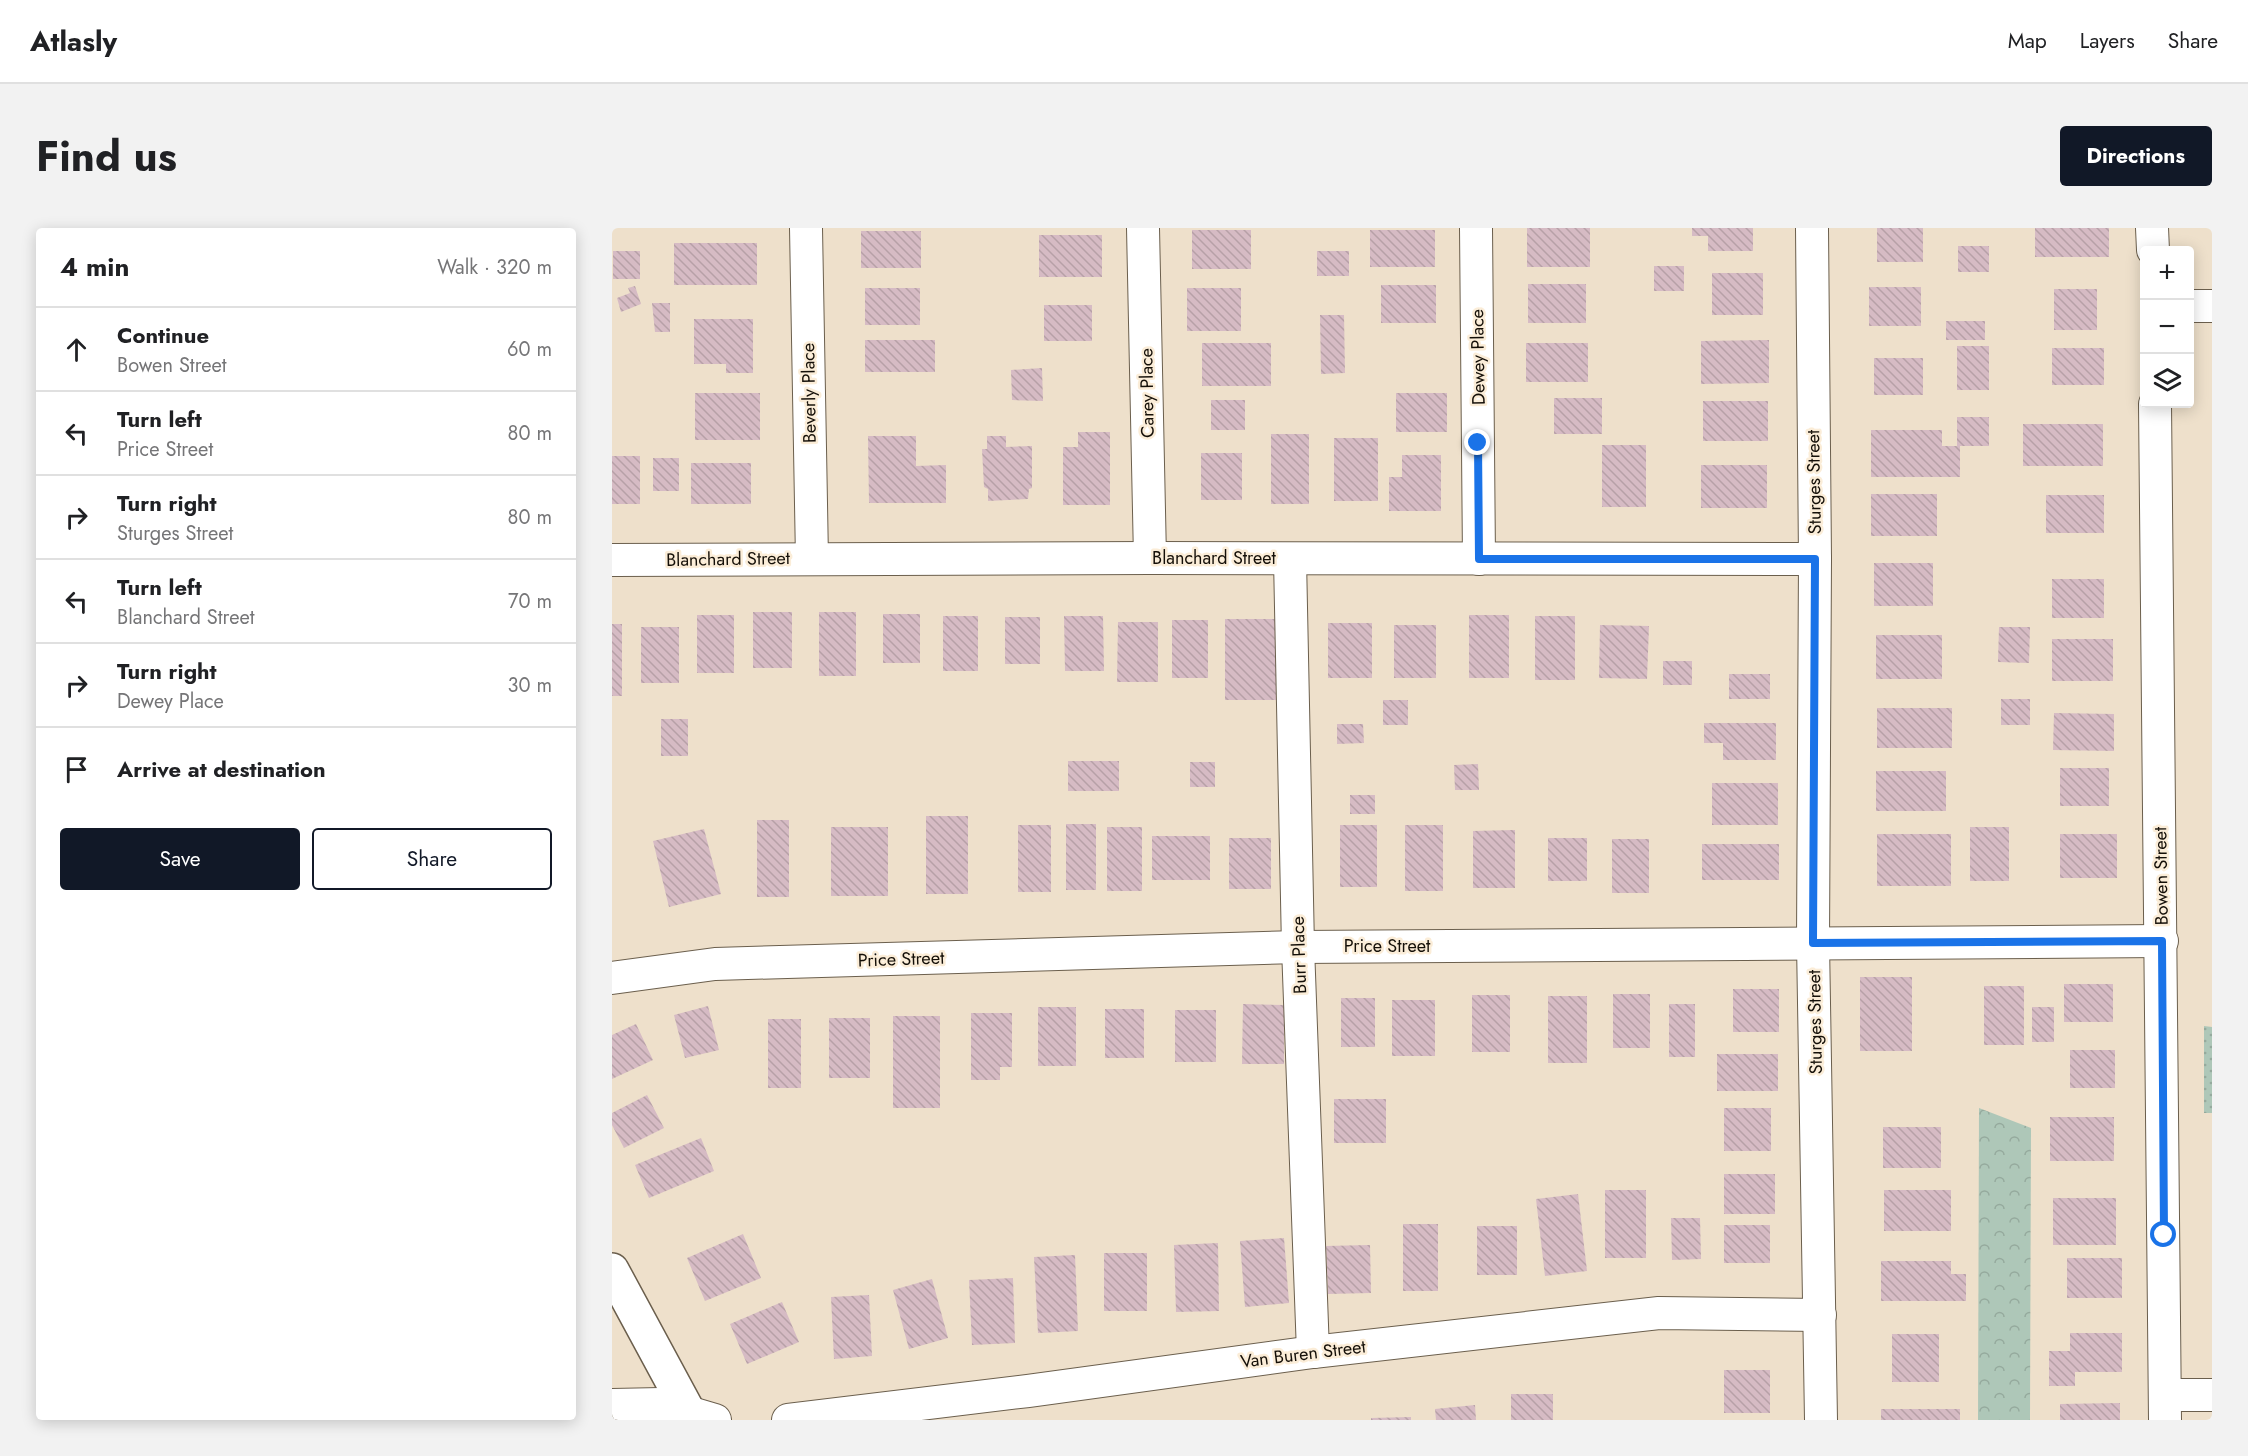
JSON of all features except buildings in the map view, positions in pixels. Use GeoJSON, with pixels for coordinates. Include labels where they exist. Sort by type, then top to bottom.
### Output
{"type":"FeatureCollection","features":[{"type":"Feature","properties":{"kind":"street","name":"Beverly Place"},"geometry":{"type":"LineString","coordinates":[[806,228],[812,559]]}},
{"type":"Feature","properties":{"kind":"street","name":"Carey Place"},"geometry":{"type":"LineString","coordinates":[[1143,228],[1150,558]]}},
{"type":"Feature","properties":{"kind":"street","name":"Dewey Place"},"geometry":{"type":"LineString","coordinates":[[1476,228],[1479,559]]}},
{"type":"Feature","properties":{"kind":"street","name":"Sturges Street"},"geometry":{"type":"LineString","coordinates":[[1812,228],[1815,559],[1813,943],[1821,1420]]}},
{"type":"Feature","properties":{"kind":"street"},"geometry":{"type":"LineString","coordinates":[[2152,228],[2153,246]]}},
{"type":"Feature","properties":{"kind":"street"},"geometry":{"type":"LineString","coordinates":[[2194,306],[2212,306]]}},
{"type":"Feature","properties":{"kind":"street","name":"Bowen Street"},"geometry":{"type":"LineString","coordinates":[[2155,408],[2165,1408]]}},
{"type":"Feature","properties":{"kind":"street","name":"Burr Place"},"geometry":{"type":"LineString","coordinates":[[1290,559],[1298,947],[1313,1352]]}},
{"type":"Feature","properties":{"kind":"street","name":"Blanchard Street"},"geometry":{"type":"LineString","coordinates":[[612,560],[1815,559]]}},
{"type":"Feature","properties":{"kind":"street","name":"Price Street"},"geometry":{"type":"LineString","coordinates":[[612,978],[715,964],[1298,947],[2162,941]]}},
{"type":"Feature","properties":{"kind":"street"},"geometry":{"type":"LineString","coordinates":[[612,1270],[699,1418]]}},
{"type":"Feature","properties":{"kind":"street","name":"Van Buren Street"},"geometry":{"type":"LineString","coordinates":[[788,1420],[1028,1391],[1313,1352],[1659,1313],[1820,1315]]}},
{"type":"Feature","properties":{"kind":"street"},"geometry":{"type":"LineString","coordinates":[[2165,1408],[2212,1395]]}},
{"type":"Feature","properties":{"kind":"street"},"geometry":{"type":"LineString","coordinates":[[612,1405],[662,1404],[699,1418]]}},
{"type":"Feature","properties":{"kind":"green space"},"geometry":{"type":"Polygon","coordinates":[[[2204,1026],[2212,1027],[2212,1113],[2204,1113],[2204,1026]]]}},
{"type":"Feature","properties":{"kind":"green space"},"geometry":{"type":"Polygon","coordinates":[[[1979,1108],[2031,1128],[2030,1420],[1978,1420],[1979,1108]]]}},
{"type":"Feature","properties":{"kind":"route"},"geometry":{"type":"LineString","coordinates":[[1478,443],[1479,559],[1815,559],[1813,943],[2162,941],[2164,1235]]}}]}
